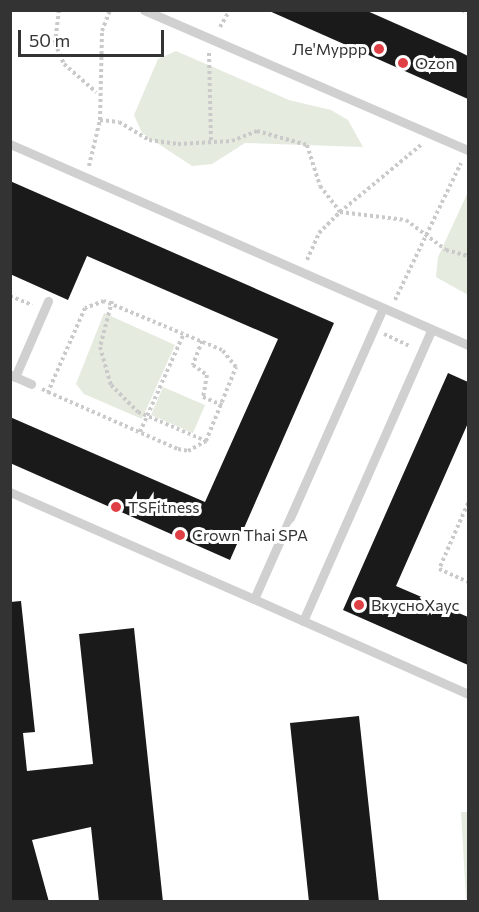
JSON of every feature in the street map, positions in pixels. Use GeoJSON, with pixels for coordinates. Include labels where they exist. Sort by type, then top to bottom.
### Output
{"type":"FeatureCollection","features":[{"type":"Feature","properties":{"kind":"lane"},"geometry":{"type":"LineString","coordinates":[[144,10],[468,150]]}},
{"type":"Feature","properties":{"kind":"lane"},"geometry":{"type":"LineString","coordinates":[[10,144],[301,274],[468,345]]}},
{"type":"Feature","properties":{"kind":"lane"},"geometry":{"type":"LineString","coordinates":[[31,384],[13,376],[46,306]]}},
{"type":"Feature","properties":{"kind":"lane"},"geometry":{"type":"LineString","coordinates":[[254,599],[383,308]]}},
{"type":"Feature","properties":{"kind":"lane"},"geometry":{"type":"LineString","coordinates":[[303,621],[432,329]]}},
{"type":"Feature","properties":{"kind":"lane"},"geometry":{"type":"LineString","coordinates":[[10,492],[468,694]]}},
{"type":"Feature","properties":{"kind":"path"},"geometry":{"type":"LineString","coordinates":[[60,10],[55,43],[64,64],[97,93]]}},
{"type":"Feature","properties":{"kind":"path"},"geometry":{"type":"LineString","coordinates":[[88,168],[100,120],[97,93],[102,32],[110,10]]}},
{"type":"Feature","properties":{"kind":"path"},"geometry":{"type":"LineString","coordinates":[[220,27],[230,10]]}},
{"type":"Feature","properties":{"kind":"path"},"geometry":{"type":"LineString","coordinates":[[462,10],[468,14]]}},
{"type":"Feature","properties":{"kind":"path"},"geometry":{"type":"LineString","coordinates":[[208,53],[211,141]]}},
{"type":"Feature","properties":{"kind":"path"},"geometry":{"type":"LineString","coordinates":[[100,120],[118,122],[149,140],[232,141],[257,131],[307,145],[320,186],[339,212],[406,220],[426,232],[446,250],[468,256]]}},
{"type":"Feature","properties":{"kind":"path"},"geometry":{"type":"LineString","coordinates":[[301,274],[319,233],[339,212],[421,145]]}},
{"type":"Feature","properties":{"kind":"path"},"geometry":{"type":"LineString","coordinates":[[393,304],[461,163]]}},
{"type":"Feature","properties":{"kind":"path"},"geometry":{"type":"LineString","coordinates":[[10,296],[46,306]]}},
{"type":"Feature","properties":{"kind":"path"},"geometry":{"type":"LineString","coordinates":[[112,301],[100,336],[104,367],[117,394],[147,416],[206,441]]}},
{"type":"Feature","properties":{"kind":"path"},"geometry":{"type":"LineString","coordinates":[[31,384],[48,392],[140,432],[188,451],[206,441],[236,374],[234,361],[202,341],[112,301],[85,308],[48,392]]}},
{"type":"Feature","properties":{"kind":"path"},"geometry":{"type":"LineString","coordinates":[[373,330],[422,351]]}},
{"type":"Feature","properties":{"kind":"path"},"geometry":{"type":"LineString","coordinates":[[140,432],[184,333]]}},
{"type":"Feature","properties":{"kind":"path"},"geometry":{"type":"LineString","coordinates":[[202,341],[193,367],[207,375],[203,397],[222,405]]}},
{"type":"Feature","properties":{"kind":"path"},"geometry":{"type":"LineString","coordinates":[[468,503],[439,569],[468,582]]}},
{"type":"Feature","properties":{"kind":"shaded area"},"geometry":{"type":"Polygon","coordinates":[[[176,51],[289,100],[331,110],[348,120],[363,147],[245,143],[212,164],[192,166],[142,133],[134,115],[158,59],[176,51]]]}},
{"type":"Feature","properties":{"kind":"shaded area"},"geometry":{"type":"Polygon","coordinates":[[[468,192],[468,295],[436,277],[438,257],[468,192]]]}},
{"type":"Feature","properties":{"kind":"shaded area"},"geometry":{"type":"Polygon","coordinates":[[[104,313],[175,345],[142,419],[84,394],[76,384],[104,313]]]}},
{"type":"Feature","properties":{"kind":"shaded area"},"geometry":{"type":"Polygon","coordinates":[[[163,387],[205,405],[193,433],[151,415],[163,387]]]}},
{"type":"Feature","properties":{"kind":"shaded area"},"geometry":{"type":"Polygon","coordinates":[[[461,812],[468,812],[468,899],[466,899],[461,812]]]}},
{"type":"Feature","properties":{"kind":"building"},"geometry":{"type":"Polygon","coordinates":[[[267,10],[365,10],[460,52],[468,56],[468,99],[267,10]]]}},
{"type":"Feature","properties":{"kind":"building"},"geometry":{"type":"Polygon","coordinates":[[[10,181],[334,323],[230,560],[10,463],[10,417],[205,502],[278,339],[87,256],[68,300],[10,274],[10,181]]]}},
{"type":"Feature","properties":{"kind":"building"},"geometry":{"type":"Polygon","coordinates":[[[448,373],[468,382],[468,423],[396,586],[468,617],[468,665],[343,610],[448,373]]]}},
{"type":"Feature","properties":{"kind":"building"},"geometry":{"type":"Polygon","coordinates":[[[21,601],[35,732],[23,733],[27,771],[93,764],[79,634],[134,628],[163,902],[99,902],[91,827],[32,840],[49,902],[10,902],[10,602],[21,601]]]}},
{"type":"Feature","properties":{"kind":"building"},"geometry":{"type":"Polygon","coordinates":[[[359,716],[379,902],[309,902],[290,723],[359,716]]]}},
{"type":"Feature","properties":{"kind":"place","name":"Ле'Муррр"},"geometry":{"type":"Point","coordinates":[379,49]}},
{"type":"Feature","properties":{"kind":"place","name":"Ozon"},"geometry":{"type":"Point","coordinates":[403,63]}},
{"type":"Feature","properties":{"kind":"place","name":"TSFitness"},"geometry":{"type":"Point","coordinates":[116,507]}},
{"type":"Feature","properties":{"kind":"place","name":"Crown Thai SPA"},"geometry":{"type":"Point","coordinates":[180,535]}},
{"type":"Feature","properties":{"kind":"place","name":"ВкусноХаус"},"geometry":{"type":"Point","coordinates":[359,605]}}]}
